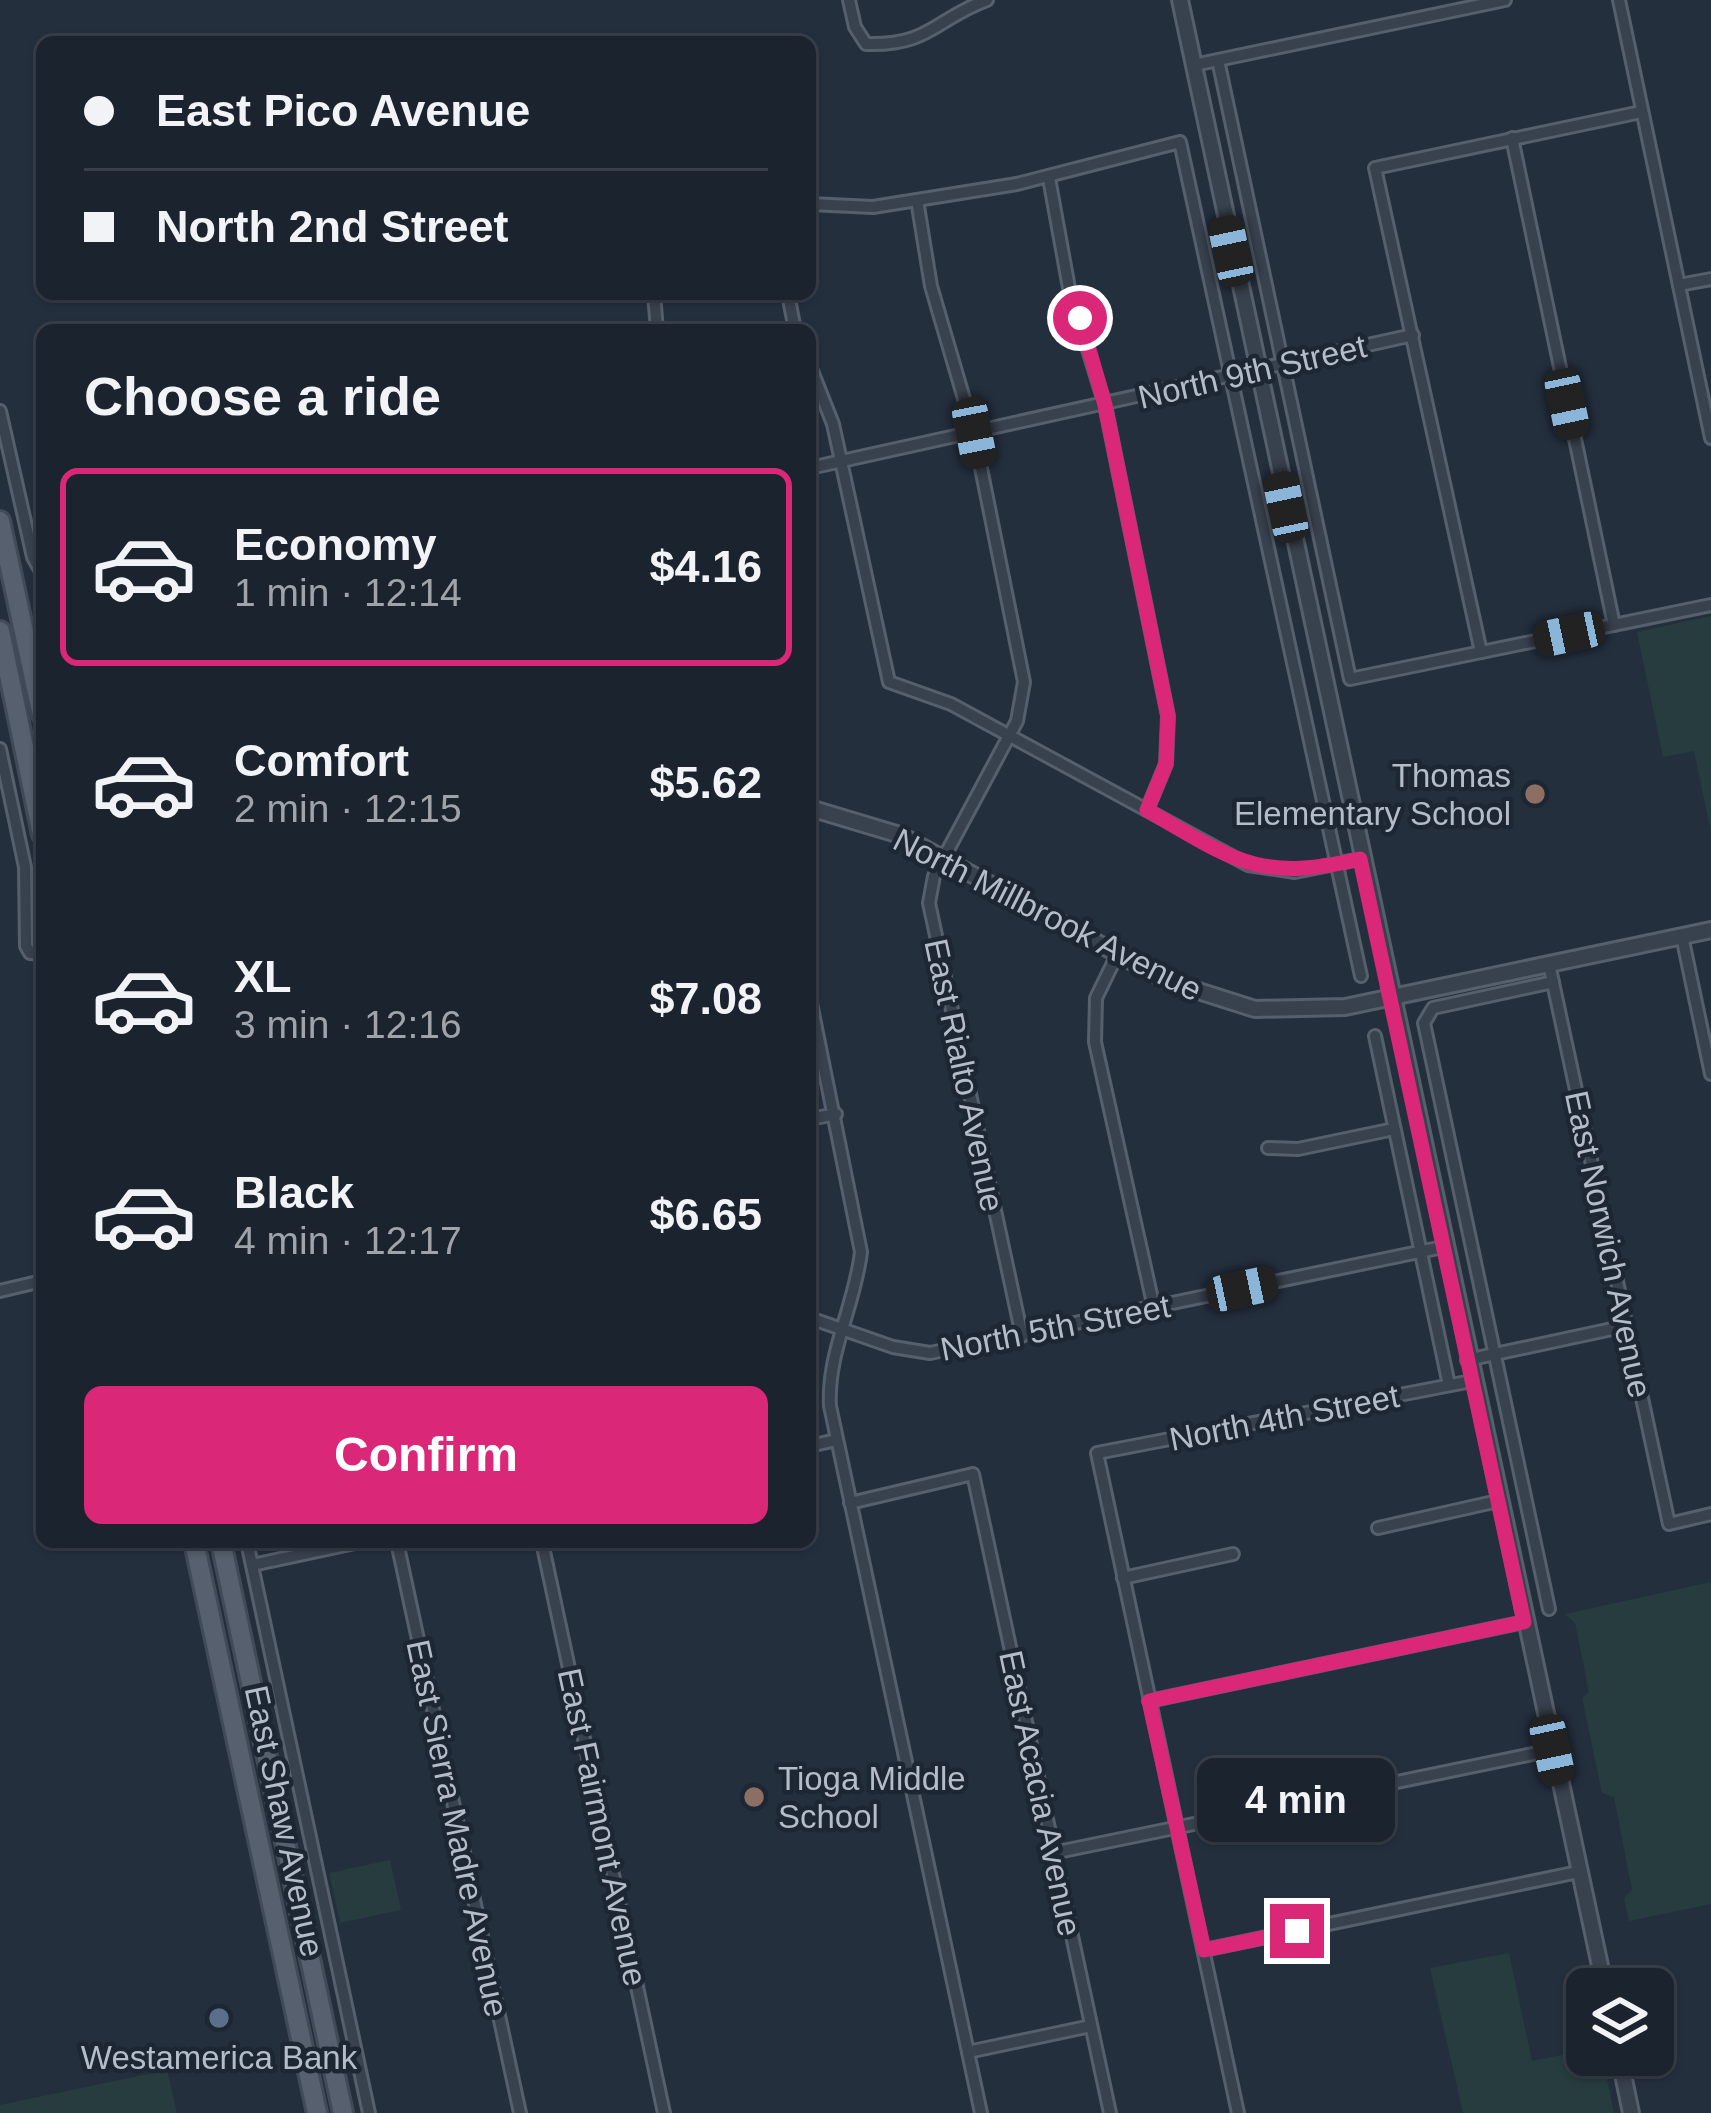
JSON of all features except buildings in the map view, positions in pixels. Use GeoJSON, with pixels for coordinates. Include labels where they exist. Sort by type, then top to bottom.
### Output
{"type":"FeatureCollection","features":[{"type":"Feature","properties":{"kind":"main road"},"geometry":{"type":"LineString","coordinates":[[0,521],[33,629]]}},
{"type":"Feature","properties":{"kind":"main road"},"geometry":{"type":"LineString","coordinates":[[0,580],[8,619],[33,629]]}},
{"type":"Feature","properties":{"kind":"main road"},"geometry":{"type":"LineString","coordinates":[[0,634],[16,649],[36,744]]}},
{"type":"Feature","properties":{"kind":"main road"},"geometry":{"type":"LineString","coordinates":[[0,634],[36,805]]}},
{"type":"Feature","properties":{"kind":"main road","name":"East Shaw Avenue"},"geometry":{"type":"LineString","coordinates":[[195,1548],[317,2113]]}},
{"type":"Feature","properties":{"kind":"main road","name":"East Shaw Avenue"},"geometry":{"type":"LineString","coordinates":[[222,1548],[343,2113]]}},
{"type":"Feature","properties":{"kind":"main road"},"geometry":{"type":"LineString","coordinates":[[256,1827],[274,1859],[294,1950],[309,1955]]}},
{"type":"Feature","properties":{"kind":"main road"},"geometry":{"type":"LineString","coordinates":[[285,1961],[301,1977],[331,2113]]}},
{"type":"Feature","properties":{"kind":"street"},"geometry":{"type":"LineString","coordinates":[[849,0],[855,27],[866,44],[923,39],[988,0]]}},
{"type":"Feature","properties":{"kind":"street"},"geometry":{"type":"LineString","coordinates":[[1180,0],[1599,1968]]}},
{"type":"Feature","properties":{"kind":"street"},"geometry":{"type":"LineString","coordinates":[[1194,65],[1505,0]]}},
{"type":"Feature","properties":{"kind":"street"},"geometry":{"type":"LineString","coordinates":[[1619,0],[1711,438]]}},
{"type":"Feature","properties":{"kind":"street"},"geometry":{"type":"LineString","coordinates":[[1218,60],[1350,680],[1711,604]]}},
{"type":"Feature","properties":{"kind":"street"},"geometry":{"type":"LineString","coordinates":[[1481,652],[1375,168],[1641,112]]}},
{"type":"Feature","properties":{"kind":"street"},"geometry":{"type":"LineString","coordinates":[[1512,138],[1613,625]]}},
{"type":"Feature","properties":{"kind":"street"},"geometry":{"type":"LineString","coordinates":[[816,205],[856,209],[1049,178],[1180,142],[1361,976]]}},
{"type":"Feature","properties":{"kind":"street"},"geometry":{"type":"LineString","coordinates":[[1049,178],[1070,288],[1105,405],[1168,716],[1166,764],[1147,810]]}},
{"type":"Feature","properties":{"kind":"street","name":"East Rialto Avenue"},"geometry":{"type":"LineString","coordinates":[[916,200],[931,286],[974,433],[1024,682],[1022,708],[1010,735],[930,890],[931,917],[1022,1336]]}},
{"type":"Feature","properties":{"kind":"street"},"geometry":{"type":"LineString","coordinates":[[1679,285],[1711,278]]}},
{"type":"Feature","properties":{"kind":"street","name":"North 9th Street"},"geometry":{"type":"LineString","coordinates":[[816,467],[1413,335]]}},
{"type":"Feature","properties":{"kind":"street"},"geometry":{"type":"LineString","coordinates":[[816,384],[842,461],[889,682],[951,704],[1262,868],[1295,872],[1360,859]]}},
{"type":"Feature","properties":{"kind":"street"},"geometry":{"type":"LineString","coordinates":[[0,411],[36,562]]}},
{"type":"Feature","properties":{"kind":"street"},"geometry":{"type":"LineString","coordinates":[[0,749],[25,862],[26,946],[36,953]]}},
{"type":"Feature","properties":{"kind":"street","name":"North Millbrook Avenue"},"geometry":{"type":"LineString","coordinates":[[816,809],[865,821],[943,858],[1190,991],[1256,1009],[1308,1012],[1391,998],[1711,930]]}},
{"type":"Feature","properties":{"kind":"street"},"geometry":{"type":"LineString","coordinates":[[1682,936],[1711,1074]]}},
{"type":"Feature","properties":{"kind":"street"},"geometry":{"type":"LineString","coordinates":[[1117,955],[1096,998],[1095,1042],[1154,1308]]}},
{"type":"Feature","properties":{"kind":"street","name":"East Norwich Avenue"},"geometry":{"type":"LineString","coordinates":[[1549,964],[1669,1523],[1711,1514]]}},
{"type":"Feature","properties":{"kind":"street"},"geometry":{"type":"LineString","coordinates":[[1549,1609],[1424,1023],[1427,1012],[1553,982]]}},
{"type":"Feature","properties":{"kind":"street"},"geometry":{"type":"LineString","coordinates":[[816,1025],[861,1252],[829,1387],[836,1440],[981,2113]]}},
{"type":"Feature","properties":{"kind":"street"},"geometry":{"type":"LineString","coordinates":[[1375,1036],[1448,1385]]}},
{"type":"Feature","properties":{"kind":"street"},"geometry":{"type":"LineString","coordinates":[[816,1118],[836,1114]]}},
{"type":"Feature","properties":{"kind":"street"},"geometry":{"type":"LineString","coordinates":[[1268,1148],[1298,1149],[1394,1130]]}},
{"type":"Feature","properties":{"kind":"street","name":"North 5th Street"},"geometry":{"type":"LineString","coordinates":[[816,1320],[892,1347],[930,1353],[1443,1247]]}},
{"type":"Feature","properties":{"kind":"street"},"geometry":{"type":"LineString","coordinates":[[0,1291],[36,1282]]}},
{"type":"Feature","properties":{"kind":"street"},"geometry":{"type":"LineString","coordinates":[[1467,1360],[1626,1326]]}},
{"type":"Feature","properties":{"kind":"street","name":"North 4th Street"},"geometry":{"type":"LineString","coordinates":[[1123,1578],[1096,1453],[1472,1381]]}},
{"type":"Feature","properties":{"kind":"street"},"geometry":{"type":"LineString","coordinates":[[816,1445],[836,1440]]}},
{"type":"Feature","properties":{"kind":"street","name":"East Acacia Avenue"},"geometry":{"type":"LineString","coordinates":[[850,1503],[973,1474],[1109,2113]]}},
{"type":"Feature","properties":{"kind":"street"},"geometry":{"type":"LineString","coordinates":[[1378,1528],[1498,1501]]}},
{"type":"Feature","properties":{"kind":"street"},"geometry":{"type":"LineString","coordinates":[[248,1548],[369,2113]]}},
{"type":"Feature","properties":{"kind":"street"},"geometry":{"type":"LineString","coordinates":[[252,1565],[332,1548]]}},
{"type":"Feature","properties":{"kind":"street","name":"East Sierra Madre Avenue"},"geometry":{"type":"LineString","coordinates":[[398,1548],[520,2113]]}},
{"type":"Feature","properties":{"kind":"street","name":"East Fairmont Avenue"},"geometry":{"type":"LineString","coordinates":[[543,1548],[664,2113]]}},
{"type":"Feature","properties":{"kind":"street"},"geometry":{"type":"LineString","coordinates":[[1233,1554],[1123,1578],[1238,2113]]}},
{"type":"Feature","properties":{"kind":"street"},"geometry":{"type":"LineString","coordinates":[[1149,1701],[1524,1622]]}},
{"type":"Feature","properties":{"kind":"street"},"geometry":{"type":"LineString","coordinates":[[1053,1853],[1552,1750]]}},
{"type":"Feature","properties":{"kind":"street"},"geometry":{"type":"LineString","coordinates":[[1204,1950],[1578,1872]]}},
{"type":"Feature","properties":{"kind":"street"},"geometry":{"type":"LineString","coordinates":[[968,2052],[1090,2026]]}},
{"type":"Feature","properties":{"kind":"street"},"geometry":{"type":"LineString","coordinates":[[1623,2076],[1631,2113]]}},
{"type":"Feature","properties":{"kind":"green space"},"geometry":{"type":"Polygon","coordinates":[[[1711,616],[1711,832],[1694,751],[1663,757],[1637,632],[1711,616]]]}},
{"type":"Feature","properties":{"kind":"green space"},"geometry":{"type":"Polygon","coordinates":[[[1711,1582],[1711,1904],[1629,1921],[1624,1898],[1632,1890],[1614,1797],[1602,1793],[1582,1698],[1589,1692],[1575,1623],[1565,1614],[1711,1582]]]}},
{"type":"Feature","properties":{"kind":"green space"},"geometry":{"type":"Polygon","coordinates":[[[390,1860],[401,1910],[340,1923],[329,1873],[390,1860]]]}},
{"type":"Feature","properties":{"kind":"green space"},"geometry":{"type":"Polygon","coordinates":[[[1509,1953],[1532,2061],[1566,2054],[1566,2076],[1606,2076],[1614,2113],[1463,2113],[1430,1968],[1509,1953]]]}},
{"type":"Feature","properties":{"kind":"green space"},"geometry":{"type":"Polygon","coordinates":[[[167,2070],[177,2113],[0,2113],[0,2105],[167,2070]]]}},
{"type":"Feature","properties":{"kind":"place","name":"Thomas Elementary School"},"geometry":{"type":"Point","coordinates":[1535,794]}},
{"type":"Feature","properties":{"kind":"place","name":"Tioga Middle School"},"geometry":{"type":"Point","coordinates":[754,1797]}},
{"type":"Feature","properties":{"kind":"place","name":"Westamerica Bank"},"geometry":{"type":"Point","coordinates":[219,2018]}},
{"type":"Feature","properties":{"kind":"route"},"geometry":{"type":"LineString","coordinates":[[1080,318],[1105,405],[1168,716],[1171,741],[1166,764],[1147,810],[1234,859],[1262,868],[1295,872],[1360,859],[1524,1622],[1149,1701],[1204,1950],[1297,1931]]}}]}
